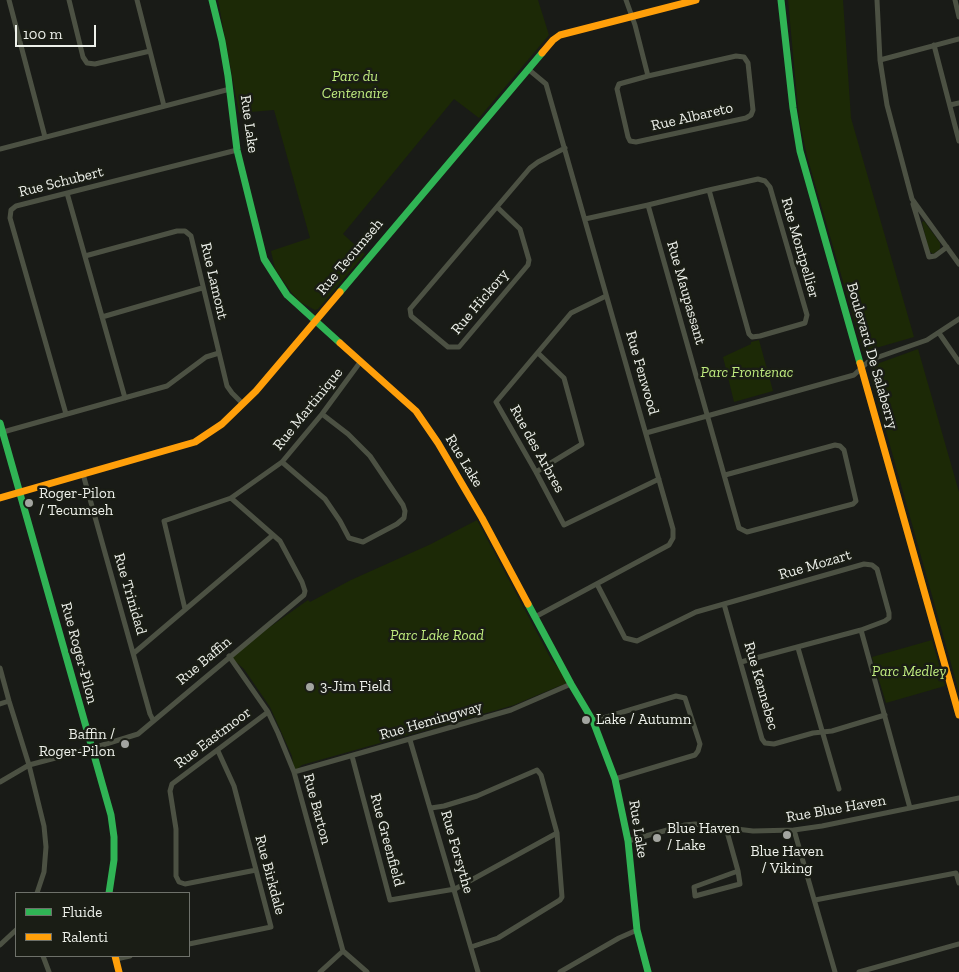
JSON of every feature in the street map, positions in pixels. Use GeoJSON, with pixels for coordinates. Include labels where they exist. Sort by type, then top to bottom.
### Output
{"type":"FeatureCollection","features":[{"type":"Feature","properties":{"kind":"street"},"geometry":{"type":"LineString","coordinates":[[9,0],[44,138]]}},
{"type":"Feature","properties":{"kind":"street"},"geometry":{"type":"LineString","coordinates":[[69,0],[83,57],[87,63],[95,64],[150,51]]}},
{"type":"Feature","properties":{"kind":"street"},"geometry":{"type":"LineString","coordinates":[[137,0],[164,106]]}},
{"type":"Feature","properties":{"kind":"street","name":"Rue Lake"},"geometry":{"type":"LineString","coordinates":[[212,0],[222,41],[237,150],[264,259],[287,295],[416,411],[438,443],[482,518],[571,684],[593,721],[615,779],[628,841],[638,930],[648,972]]}},
{"type":"Feature","properties":{"kind":"street"},"geometry":{"type":"LineString","coordinates":[[626,0],[648,76]]}},
{"type":"Feature","properties":{"kind":"street","name":"Rue Tecumseh"},"geometry":{"type":"LineString","coordinates":[[0,498],[140,456],[168,451],[195,442],[222,424],[243,404],[534,61],[560,34],[693,0]]}},
{"type":"Feature","properties":{"kind":"street","name":"Boulevard De Salaberry"},"geometry":{"type":"LineString","coordinates":[[781,0],[792,108],[798,138],[959,716]]}},
{"type":"Feature","properties":{"kind":"street"},"geometry":{"type":"LineString","coordinates":[[877,0],[880,60],[887,105],[929,257],[935,256],[948,247]]}},
{"type":"Feature","properties":{"kind":"street"},"geometry":{"type":"LineString","coordinates":[[955,0],[959,17]]}},
{"type":"Feature","properties":{"kind":"street"},"geometry":{"type":"LineString","coordinates":[[880,60],[959,38]]}},
{"type":"Feature","properties":{"kind":"street"},"geometry":{"type":"LineString","coordinates":[[934,45],[959,141]]}},
{"type":"Feature","properties":{"kind":"street","name":"Rue Albareto"},"geometry":{"type":"LineString","coordinates":[[736,56],[744,57],[748,63],[753,110],[751,115],[746,118],[636,142],[630,141],[616,89],[619,84],[648,76],[736,56]]}},
{"type":"Feature","properties":{"kind":"street","name":"Rue Fenwood"},"geometry":{"type":"LineString","coordinates":[[528,70],[546,84],[673,529],[673,538],[669,544],[535,617]]}},
{"type":"Feature","properties":{"kind":"street"},"geometry":{"type":"LineString","coordinates":[[0,149],[230,89]]}},
{"type":"Feature","properties":{"kind":"street"},"geometry":{"type":"LineString","coordinates":[[950,105],[959,103]]}},
{"type":"Feature","properties":{"kind":"street","name":"Rue Hickory"},"geometry":{"type":"LineString","coordinates":[[497,208],[520,229],[529,260],[528,265],[459,347],[448,347],[411,316],[410,308],[530,168],[565,148]]}},
{"type":"Feature","properties":{"kind":"street","name":"Rue Schubert"},"geometry":{"type":"LineString","coordinates":[[66,414],[10,218],[11,210],[16,206],[237,150]]}},
{"type":"Feature","properties":{"kind":"street","name":"Rue Montpellier"},"geometry":{"type":"LineString","coordinates":[[585,218],[648,205],[709,190],[758,179],[765,181],[770,186],[807,315],[805,323],[760,336],[752,337],[749,334],[709,190]]}},
{"type":"Feature","properties":{"kind":"street"},"geometry":{"type":"LineString","coordinates":[[67,193],[124,398]]}},
{"type":"Feature","properties":{"kind":"street"},"geometry":{"type":"LineString","coordinates":[[912,199],[959,264]]}},
{"type":"Feature","properties":{"kind":"street","name":"Rue Maupassant"},"geometry":{"type":"LineString","coordinates":[[648,205],[739,528],[742,531],[748,532],[853,504],[856,501],[844,450],[840,446],[835,445],[725,475]]}},
{"type":"Feature","properties":{"kind":"street","name":"Rue Lamont"},"geometry":{"type":"LineString","coordinates":[[85,256],[178,232],[185,232],[191,236],[218,353],[228,386],[243,404]]}},
{"type":"Feature","properties":{"kind":"street"},"geometry":{"type":"LineString","coordinates":[[102,318],[202,288]]}},
{"type":"Feature","properties":{"kind":"street","name":"Rue des Arbres"},"geometry":{"type":"LineString","coordinates":[[606,296],[571,313],[496,402],[564,525],[659,479]]}},
{"type":"Feature","properties":{"kind":"street"},"geometry":{"type":"LineString","coordinates":[[646,433],[854,374],[870,360],[919,343],[939,333],[959,319]]}},
{"type":"Feature","properties":{"kind":"street"},"geometry":{"type":"LineString","coordinates":[[939,333],[959,362]]}},
{"type":"Feature","properties":{"kind":"street"},"geometry":{"type":"LineString","coordinates":[[3,432],[167,386],[206,357],[218,353]]}},
{"type":"Feature","properties":{"kind":"street"},"geometry":{"type":"LineString","coordinates":[[536,472],[582,444],[564,378],[538,353]]}},
{"type":"Feature","properties":{"kind":"street","name":"Rue Martinique"},"geometry":{"type":"LineString","coordinates":[[185,609],[164,521],[231,498],[282,462],[322,414],[361,362]]}},
{"type":"Feature","properties":{"kind":"street"},"geometry":{"type":"LineString","coordinates":[[282,462],[325,499],[349,538],[363,542],[397,524],[404,518],[402,505],[370,456],[348,434],[322,414]]}},
{"type":"Feature","properties":{"kind":"street","name":"Rue Roger-Pilon"},"geometry":{"type":"LineString","coordinates":[[0,423],[111,815],[114,837],[114,860],[109,892]]}},
{"type":"Feature","properties":{"kind":"street","name":"Rue Trinidad"},"geometry":{"type":"LineString","coordinates":[[83,474],[153,720]]}},
{"type":"Feature","properties":{"kind":"street","name":"Rue Baffin"},"geometry":{"type":"LineString","coordinates":[[0,782],[28,765],[138,734],[304,594],[302,582],[280,541],[231,498]]}},
{"type":"Feature","properties":{"kind":"street"},"geometry":{"type":"LineString","coordinates":[[134,652],[273,535]]}},
{"type":"Feature","properties":{"kind":"street","name":"Rue Mozart"},"geometry":{"type":"LineString","coordinates":[[597,584],[625,638],[637,641],[696,612],[864,564],[871,565],[877,569],[889,618],[885,621],[798,648],[741,662]]}},
{"type":"Feature","properties":{"kind":"street","name":"Rue Kennebec"},"geometry":{"type":"LineString","coordinates":[[724,604],[762,739],[765,743],[774,744],[813,733],[832,731],[885,715]]}},
{"type":"Feature","properties":{"kind":"street"},"geometry":{"type":"LineString","coordinates":[[861,630],[910,808]]}},
{"type":"Feature","properties":{"kind":"street"},"geometry":{"type":"LineString","coordinates":[[798,648],[839,789]]}},
{"type":"Feature","properties":{"kind":"street","name":"Rue Barton"},"geometry":{"type":"LineString","coordinates":[[229,656],[268,712],[294,772],[343,951]]}},
{"type":"Feature","properties":{"kind":"street"},"geometry":{"type":"LineString","coordinates":[[0,668],[44,826],[46,847],[44,872],[37,892]]}},
{"type":"Feature","properties":{"kind":"street","name":"Rue Hemingway"},"geometry":{"type":"LineString","coordinates":[[294,772],[511,710],[536,701],[571,684]]}},
{"type":"Feature","properties":{"kind":"street"},"geometry":{"type":"LineString","coordinates":[[593,721],[676,696],[685,698],[700,744],[695,755],[615,779]]}},
{"type":"Feature","properties":{"kind":"street"},"geometry":{"type":"LineString","coordinates":[[0,704],[8,701]]}},
{"type":"Feature","properties":{"kind":"street","name":"Rue Eastmoor"},"geometry":{"type":"LineString","coordinates":[[256,870],[185,884],[179,882],[176,876],[176,829],[170,791],[172,784],[268,712]]}},
{"type":"Feature","properties":{"kind":"street","name":"Rue Forsythe"},"geometry":{"type":"LineString","coordinates":[[410,740],[478,972]]}},
{"type":"Feature","properties":{"kind":"street","name":"Rue Birkdale"},"geometry":{"type":"LineString","coordinates":[[190,944],[270,927],[234,786],[218,751]]}},
{"type":"Feature","properties":{"kind":"street","name":"Rue Greenfield"},"geometry":{"type":"LineString","coordinates":[[352,756],[390,900],[454,889],[557,833]]}},
{"type":"Feature","properties":{"kind":"street"},"geometry":{"type":"LineString","coordinates":[[431,808],[477,796],[537,770],[541,775],[557,833],[562,897],[498,938],[471,947]]}},
{"type":"Feature","properties":{"kind":"street","name":"Rue Blue Haven"},"geometry":{"type":"LineString","coordinates":[[628,841],[695,824],[753,831],[794,830],[959,798]]}},
{"type":"Feature","properties":{"kind":"street"},"geometry":{"type":"LineString","coordinates":[[726,828],[738,872],[740,884],[694,896],[694,887],[738,872]]}},
{"type":"Feature","properties":{"kind":"street"},"geometry":{"type":"LineString","coordinates":[[794,830],[835,972]]}},
{"type":"Feature","properties":{"kind":"street"},"geometry":{"type":"LineString","coordinates":[[815,900],[956,873],[959,883]]}},
{"type":"Feature","properties":{"kind":"street"},"geometry":{"type":"LineString","coordinates":[[560,972],[619,938],[638,930]]}},
{"type":"Feature","properties":{"kind":"street"},"geometry":{"type":"LineString","coordinates":[[0,945],[15,931]]}},
{"type":"Feature","properties":{"kind":"street"},"geometry":{"type":"LineString","coordinates":[[859,972],[959,944]]}},
{"type":"Feature","properties":{"kind":"street"},"geometry":{"type":"LineString","coordinates":[[320,972],[343,951],[367,972]]}},
{"type":"Feature","properties":{"kind":"street"},"geometry":{"type":"LineString","coordinates":[[42,957],[49,972]]}},
{"type":"Feature","properties":{"kind":"street"},"geometry":{"type":"LineString","coordinates":[[115,957],[119,972]]}},
{"type":"Feature","properties":{"kind":"street"},"geometry":{"type":"LineString","coordinates":[[880,966],[882,972]]}},
{"type":"Feature","properties":{"kind":"green space","name":"Parc du Centenaire"},"geometry":{"type":"Polygon","coordinates":[[[218,0],[538,0],[549,35],[479,118],[454,99],[343,234],[365,254],[318,309],[315,310],[300,302],[275,269],[271,251],[310,238],[274,110],[239,113],[218,0]]]}},
{"type":"Feature","properties":{"kind":"green space"},"geometry":{"type":"Polygon","coordinates":[[[788,0],[843,0],[851,118],[914,337],[876,348],[868,354],[863,351],[807,156],[799,119],[788,0]]]}},
{"type":"Feature","properties":{"kind":"green space"},"geometry":{"type":"Polygon","coordinates":[[[924,221],[940,243],[940,249],[933,254],[929,251],[922,222],[924,221]]]}},
{"type":"Feature","properties":{"kind":"green space","name":"Parc Frontenac"},"geometry":{"type":"Polygon","coordinates":[[[759,340],[773,391],[734,402],[723,357],[751,344],[751,342],[759,340]]]}},
{"type":"Feature","properties":{"kind":"green space"},"geometry":{"type":"Polygon","coordinates":[[[918,349],[959,492],[959,692],[870,374],[874,365],[918,349]]]}},
{"type":"Feature","properties":{"kind":"green space","name":"Parc Lake Road"},"geometry":{"type":"Polygon","coordinates":[[[477,520],[551,659],[571,684],[559,686],[514,705],[302,765],[294,772],[292,756],[270,707],[244,669],[229,656],[308,600],[310,602],[351,580],[431,544],[477,520]]]}},
{"type":"Feature","properties":{"kind":"green space","name":"Parc Medley"},"geometry":{"type":"Polygon","coordinates":[[[932,640],[945,686],[886,703],[872,657],[932,640]]]}},
{"type":"Feature","properties":{"kind":"traffic: fast"},"geometry":{"type":"LineString","coordinates":[[212,0],[228,76],[237,150],[264,259],[287,295],[340,343]]}},
{"type":"Feature","properties":{"kind":"traffic: fast"},"geometry":{"type":"LineString","coordinates":[[781,0],[793,108],[800,151],[860,363]]}},
{"type":"Feature","properties":{"kind":"traffic: fast"},"geometry":{"type":"LineString","coordinates":[[340,292],[542,53]]}},
{"type":"Feature","properties":{"kind":"traffic: fast"},"geometry":{"type":"LineString","coordinates":[[0,423],[111,815],[114,837],[114,860],[109,892]]}},
{"type":"Feature","properties":{"kind":"traffic: fast"},"geometry":{"type":"LineString","coordinates":[[528,604],[593,721],[615,779],[628,841],[637,930],[648,972]]}},
{"type":"Feature","properties":{"kind":"traffic: slow"},"geometry":{"type":"LineString","coordinates":[[542,53],[560,35],[696,0]]}},
{"type":"Feature","properties":{"kind":"traffic: slow"},"geometry":{"type":"LineString","coordinates":[[0,498],[195,442],[222,424],[256,391],[340,292]]}},
{"type":"Feature","properties":{"kind":"traffic: slow"},"geometry":{"type":"LineString","coordinates":[[340,343],[416,411],[438,443],[482,518],[528,604]]}},
{"type":"Feature","properties":{"kind":"traffic: slow"},"geometry":{"type":"LineString","coordinates":[[860,363],[959,715]]}},
{"type":"Feature","properties":{"kind":"traffic: slow"},"geometry":{"type":"LineString","coordinates":[[115,957],[119,972]]}},
{"type":"Feature","properties":{"kind":"place","name":"Roger-Pilon / Tecumseh"},"geometry":{"type":"Point","coordinates":[29,503]}},
{"type":"Feature","properties":{"kind":"place","name":"3-Jim Field"},"geometry":{"type":"Point","coordinates":[310,687]}},
{"type":"Feature","properties":{"kind":"place","name":"Lake / Autumn"},"geometry":{"type":"Point","coordinates":[586,720]}},
{"type":"Feature","properties":{"kind":"place","name":"Baffin / Roger-Pilon"},"geometry":{"type":"Point","coordinates":[125,744]}},
{"type":"Feature","properties":{"kind":"place","name":"Blue Haven / Viking"},"geometry":{"type":"Point","coordinates":[787,835]}},
{"type":"Feature","properties":{"kind":"place","name":"Blue Haven / Lake"},"geometry":{"type":"Point","coordinates":[657,838]}}]}
